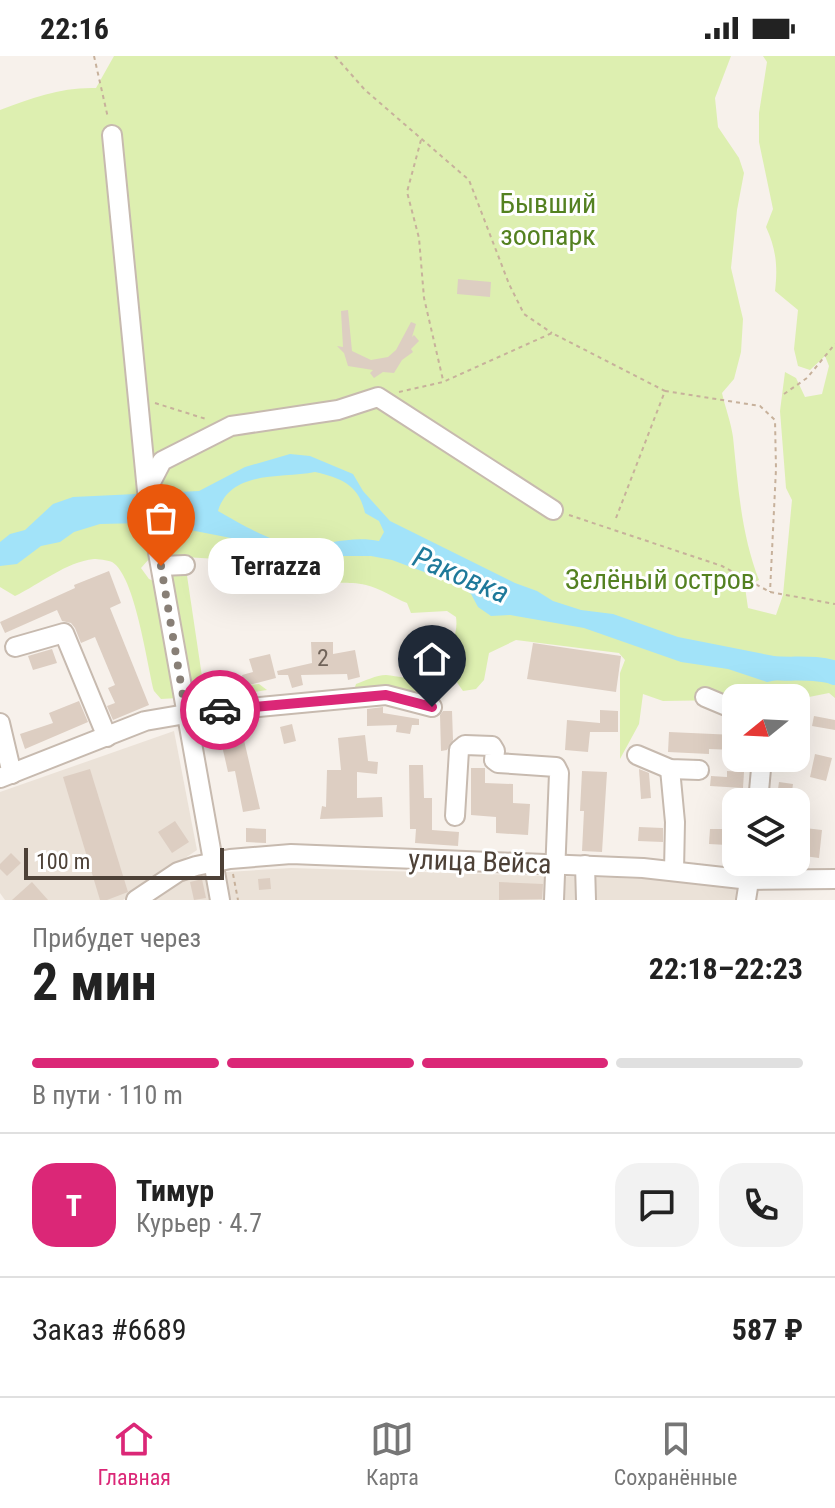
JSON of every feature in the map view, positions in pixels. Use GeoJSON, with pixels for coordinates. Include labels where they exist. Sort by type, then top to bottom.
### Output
{"type":"FeatureCollection","features":[{"type":"Feature","properties":{"kind":"street"},"geometry":{"type":"LineString","coordinates":[[112,135],[147,491],[220,900]]}},
{"type":"Feature","properties":{"kind":"street"},"geometry":{"type":"LineString","coordinates":[[147,491],[162,461],[231,426],[338,410],[378,397],[553,510]]}},
{"type":"Feature","properties":{"kind":"street"},"geometry":{"type":"LineString","coordinates":[[161,566],[185,565]]}},
{"type":"Feature","properties":{"kind":"street"},"geometry":{"type":"LineString","coordinates":[[15,647],[64,633],[107,737]]}},
{"type":"Feature","properties":{"kind":"street"},"geometry":{"type":"LineString","coordinates":[[0,723],[6,776],[145,721],[186,714],[386,695],[432,707]]}},
{"type":"Feature","properties":{"kind":"street"},"geometry":{"type":"LineString","coordinates":[[705,697],[722,704]]}},
{"type":"Feature","properties":{"kind":"street"},"geometry":{"type":"LineString","coordinates":[[455,816],[459,750],[465,745],[492,746],[494,760],[498,763],[556,767],[559,773],[554,900]]}},
{"type":"Feature","properties":{"kind":"street"},"geometry":{"type":"LineString","coordinates":[[637,755],[670,769],[699,770]]}},
{"type":"Feature","properties":{"kind":"street"},"geometry":{"type":"LineString","coordinates":[[670,769],[675,822],[674,871]]}},
{"type":"Feature","properties":{"kind":"street","name":"улица Вейса"},"geometry":{"type":"LineString","coordinates":[[136,900],[178,872],[214,862],[291,854],[722,871]]}},
{"type":"Feature","properties":{"kind":"street"},"geometry":{"type":"LineString","coordinates":[[333,855],[335,876]]}},
{"type":"Feature","properties":{"kind":"street"},"geometry":{"type":"LineString","coordinates":[[585,865],[586,900]]}},
{"type":"Feature","properties":{"kind":"street"},"geometry":{"type":"LineString","coordinates":[[746,900],[750,876]]}},
{"type":"Feature","properties":{"kind":"street","name":"улица Вейса"},"geometry":{"type":"LineString","coordinates":[[804,876],[835,879]]}},
{"type":"Feature","properties":{"kind":"path"},"geometry":{"type":"LineString","coordinates":[[94,56],[112,135]]}},
{"type":"Feature","properties":{"kind":"path"},"geometry":{"type":"LineString","coordinates":[[335,56],[365,90],[469,180],[509,284],[524,314],[552,333],[665,391],[760,406],[775,420],[776,469],[770,592]]}},
{"type":"Feature","properties":{"kind":"path"},"geometry":{"type":"LineString","coordinates":[[421,138],[407,192],[419,238],[424,298],[443,382]]}},
{"type":"Feature","properties":{"kind":"path"},"geometry":{"type":"LineString","coordinates":[[378,397],[443,382],[552,333]]}},
{"type":"Feature","properties":{"kind":"path"},"geometry":{"type":"LineString","coordinates":[[784,394],[807,378],[835,344]]}},
{"type":"Feature","properties":{"kind":"path"},"geometry":{"type":"LineString","coordinates":[[616,518],[665,391]]}},
{"type":"Feature","properties":{"kind":"path"},"geometry":{"type":"LineString","coordinates":[[138,398],[231,426]]}},
{"type":"Feature","properties":{"kind":"path"},"geometry":{"type":"LineString","coordinates":[[553,510],[722,566],[770,592],[835,604]]}},
{"type":"Feature","properties":{"kind":"shaded area"},"geometry":{"type":"Polygon","coordinates":[[[174,731],[197,850],[123,900],[5,900],[0,893],[0,792],[174,731]]]}},
{"type":"Feature","properties":{"kind":"shaded area"},"geometry":{"type":"Polygon","coordinates":[[[291,868],[748,882],[745,900],[143,900],[179,875],[291,868]]]}},
{"type":"Feature","properties":{"kind":"green space","name":"Зелёный остров"},"geometry":{"type":"Polygon","coordinates":[[[114,56],[731,56],[715,98],[718,127],[739,158],[744,173],[731,268],[743,319],[741,352],[734,379],[722,393],[732,431],[744,527],[759,580],[745,587],[748,608],[776,615],[783,595],[792,500],[786,488],[780,411],[785,372],[796,378],[805,397],[822,394],[829,366],[825,356],[810,370],[798,366],[794,349],[798,310],[775,291],[775,258],[766,227],[773,209],[759,142],[759,113],[767,62],[763,56],[835,56],[835,698],[829,693],[810,697],[810,684],[722,684],[722,700],[663,701],[643,694],[639,724],[620,759],[620,673],[625,660],[619,653],[516,640],[489,653],[484,680],[476,689],[463,691],[456,681],[448,681],[438,689],[435,700],[354,690],[356,684],[378,676],[422,679],[436,672],[453,640],[456,617],[447,611],[411,613],[407,603],[376,588],[335,582],[318,573],[278,578],[234,572],[217,559],[149,559],[141,568],[149,579],[161,584],[177,569],[186,569],[204,690],[259,684],[267,690],[179,704],[178,698],[161,699],[154,691],[134,601],[120,570],[112,562],[94,559],[73,564],[15,596],[0,587],[0,110],[59,91],[96,88],[114,56]]]}},
{"type":"Feature","properties":{"kind":"water"},"geometry":{"type":"Polygon","coordinates":[[[290,454],[310,456],[353,474],[363,491],[390,521],[553,601],[581,610],[613,614],[678,637],[774,656],[804,671],[802,675],[767,682],[728,669],[681,662],[584,628],[510,615],[491,616],[478,607],[471,594],[459,585],[392,560],[371,556],[337,556],[324,561],[288,558],[274,550],[231,538],[143,523],[100,524],[74,532],[60,542],[41,546],[17,564],[0,566],[0,542],[10,534],[25,530],[53,504],[73,497],[199,491],[245,467],[290,454]],[[315,472],[245,482],[234,488],[218,511],[257,532],[289,544],[358,539],[379,541],[384,532],[379,521],[365,513],[353,489],[341,480],[315,472]]]}},
{"type":"Feature","properties":{"kind":"building"},"geometry":{"type":"Polygon","coordinates":[[[458,279],[491,282],[490,297],[457,294],[458,279]]]}},
{"type":"Feature","properties":{"kind":"building"},"geometry":{"type":"Polygon","coordinates":[[[348,310],[352,351],[371,360],[388,357],[396,350],[411,322],[416,324],[412,337],[414,335],[419,341],[394,373],[383,372],[374,378],[370,373],[373,370],[348,366],[344,353],[337,346],[343,347],[341,311],[348,310]]]}},
{"type":"Feature","properties":{"kind":"building"},"geometry":{"type":"Polygon","coordinates":[[[109,571],[121,603],[110,608],[149,705],[113,720],[107,706],[115,703],[108,688],[115,685],[95,637],[81,643],[75,628],[71,623],[62,621],[57,610],[5,633],[0,622],[109,571]]]}},
{"type":"Feature","properties":{"kind":"building"},"geometry":{"type":"Polygon","coordinates":[[[311,642],[333,642],[333,654],[355,650],[360,677],[348,680],[347,674],[301,675],[303,685],[292,688],[288,675],[278,675],[277,671],[312,663],[311,642]]]}},
{"type":"Feature","properties":{"kind":"building"},"geometry":{"type":"Polygon","coordinates":[[[533,643],[621,656],[616,692],[527,679],[533,643]]]}},
{"type":"Feature","properties":{"kind":"building"},"geometry":{"type":"Polygon","coordinates":[[[52,649],[57,663],[33,670],[28,656],[52,649]]]}},
{"type":"Feature","properties":{"kind":"building"},"geometry":{"type":"Polygon","coordinates":[[[270,654],[276,678],[245,686],[242,675],[253,672],[249,659],[270,654]]]}},
{"type":"Feature","properties":{"kind":"building"},"geometry":{"type":"Polygon","coordinates":[[[79,701],[88,722],[25,749],[20,734],[53,723],[49,713],[79,701]]]}},
{"type":"Feature","properties":{"kind":"building"},"geometry":{"type":"Polygon","coordinates":[[[383,707],[383,713],[419,719],[419,725],[412,725],[410,734],[396,732],[397,725],[367,726],[367,709],[383,707]]]}},
{"type":"Feature","properties":{"kind":"building"},"geometry":{"type":"Polygon","coordinates":[[[600,710],[618,711],[618,732],[590,732],[588,752],[565,750],[567,720],[600,723],[600,710]]]}},
{"type":"Feature","properties":{"kind":"building"},"geometry":{"type":"Polygon","coordinates":[[[443,711],[452,711],[453,740],[447,750],[441,751],[440,715],[443,711]]]}},
{"type":"Feature","properties":{"kind":"building"},"geometry":{"type":"Polygon","coordinates":[[[814,716],[835,720],[835,730],[812,726],[814,716]]]}},
{"type":"Feature","properties":{"kind":"building"},"geometry":{"type":"Polygon","coordinates":[[[240,723],[260,809],[243,812],[235,771],[228,772],[218,728],[240,723]]]}},
{"type":"Feature","properties":{"kind":"building"},"geometry":{"type":"Polygon","coordinates":[[[292,724],[296,741],[284,744],[280,727],[292,724]]]}},
{"type":"Feature","properties":{"kind":"building"},"geometry":{"type":"Polygon","coordinates":[[[669,732],[722,734],[722,750],[709,749],[709,754],[668,752],[669,732]]]}},
{"type":"Feature","properties":{"kind":"building"},"geometry":{"type":"Polygon","coordinates":[[[365,735],[368,761],[378,762],[377,774],[357,772],[357,798],[382,797],[383,817],[320,819],[322,806],[326,807],[327,770],[341,770],[338,738],[365,735]]]}},
{"type":"Feature","properties":{"kind":"building"},"geometry":{"type":"Polygon","coordinates":[[[815,754],[832,758],[826,781],[810,777],[815,754]]]}},
{"type":"Feature","properties":{"kind":"building"},"geometry":{"type":"Polygon","coordinates":[[[409,765],[423,765],[424,798],[432,798],[432,830],[459,832],[458,846],[415,843],[416,829],[410,829],[409,765]]]}},
{"type":"Feature","properties":{"kind":"building"},"geometry":{"type":"Polygon","coordinates":[[[471,768],[485,768],[485,783],[513,784],[513,803],[530,804],[528,835],[496,833],[496,817],[471,815],[471,768]]]}},
{"type":"Feature","properties":{"kind":"building"},"geometry":{"type":"Polygon","coordinates":[[[90,769],[128,892],[107,900],[100,900],[63,777],[90,769]]]}},
{"type":"Feature","properties":{"kind":"building"},"geometry":{"type":"Polygon","coordinates":[[[639,769],[649,773],[651,798],[641,799],[639,769]]]}},
{"type":"Feature","properties":{"kind":"building"},"geometry":{"type":"Polygon","coordinates":[[[582,771],[607,772],[602,852],[582,851],[582,771]]]}},
{"type":"Feature","properties":{"kind":"building"},"geometry":{"type":"Polygon","coordinates":[[[727,772],[744,772],[743,788],[710,786],[711,776],[727,777],[727,772]]]}},
{"type":"Feature","properties":{"kind":"building"},"geometry":{"type":"Polygon","coordinates":[[[779,782],[793,784],[792,788],[778,788],[779,782]]]}},
{"type":"Feature","properties":{"kind":"building"},"geometry":{"type":"Polygon","coordinates":[[[175,821],[189,842],[172,853],[158,832],[175,821]]]}},
{"type":"Feature","properties":{"kind":"building"},"geometry":{"type":"Polygon","coordinates":[[[639,827],[663,828],[663,842],[638,841],[639,827]]]}},
{"type":"Feature","properties":{"kind":"building"},"geometry":{"type":"Polygon","coordinates":[[[246,828],[266,829],[266,843],[246,842],[246,828]]]}},
{"type":"Feature","properties":{"kind":"building"},"geometry":{"type":"Polygon","coordinates":[[[710,829],[722,829],[722,845],[709,844],[710,829]]]}},
{"type":"Feature","properties":{"kind":"building"},"geometry":{"type":"Polygon","coordinates":[[[810,829],[822,830],[819,858],[810,857],[810,829]]]}},
{"type":"Feature","properties":{"kind":"building"},"geometry":{"type":"Polygon","coordinates":[[[11,853],[21,863],[7,876],[0,869],[0,864],[11,853]]]}},
{"type":"Feature","properties":{"kind":"building"},"geometry":{"type":"Polygon","coordinates":[[[270,878],[271,889],[259,890],[258,879],[270,878]]]}},
{"type":"Feature","properties":{"kind":"building"},"geometry":{"type":"Polygon","coordinates":[[[202,879],[206,898],[194,900],[190,882],[202,879]]]}},
{"type":"Feature","properties":{"kind":"building"},"geometry":{"type":"Polygon","coordinates":[[[32,882],[48,900],[12,900],[32,882]]]}},
{"type":"Feature","properties":{"kind":"building"},"geometry":{"type":"Polygon","coordinates":[[[499,882],[543,884],[542,899],[499,900],[499,882]]]}},
{"type":"Feature","properties":{"kind":"waterway","name":"Раковка"},"geometry":{"type":"LineString","coordinates":[[772,668],[835,673]]}},
{"type":"Feature","properties":{"kind":"way so far"},"geometry":{"type":"LineString","coordinates":[[161,566],[186,714],[220,710]]}},
{"type":"Feature","properties":{"kind":"place","name":"Terrazza"},"geometry":{"type":"Point","coordinates":[161,566]}},
{"type":"Feature","properties":{"kind":"route"},"geometry":{"type":"LineString","coordinates":[[220,710],[386,695],[432,707]]}},
{"type":"Feature","properties":{"kind":"park label","name":"Бывший зоопарк"},"geometry":{"type":"Point","coordinates":[548,219]}}]}
